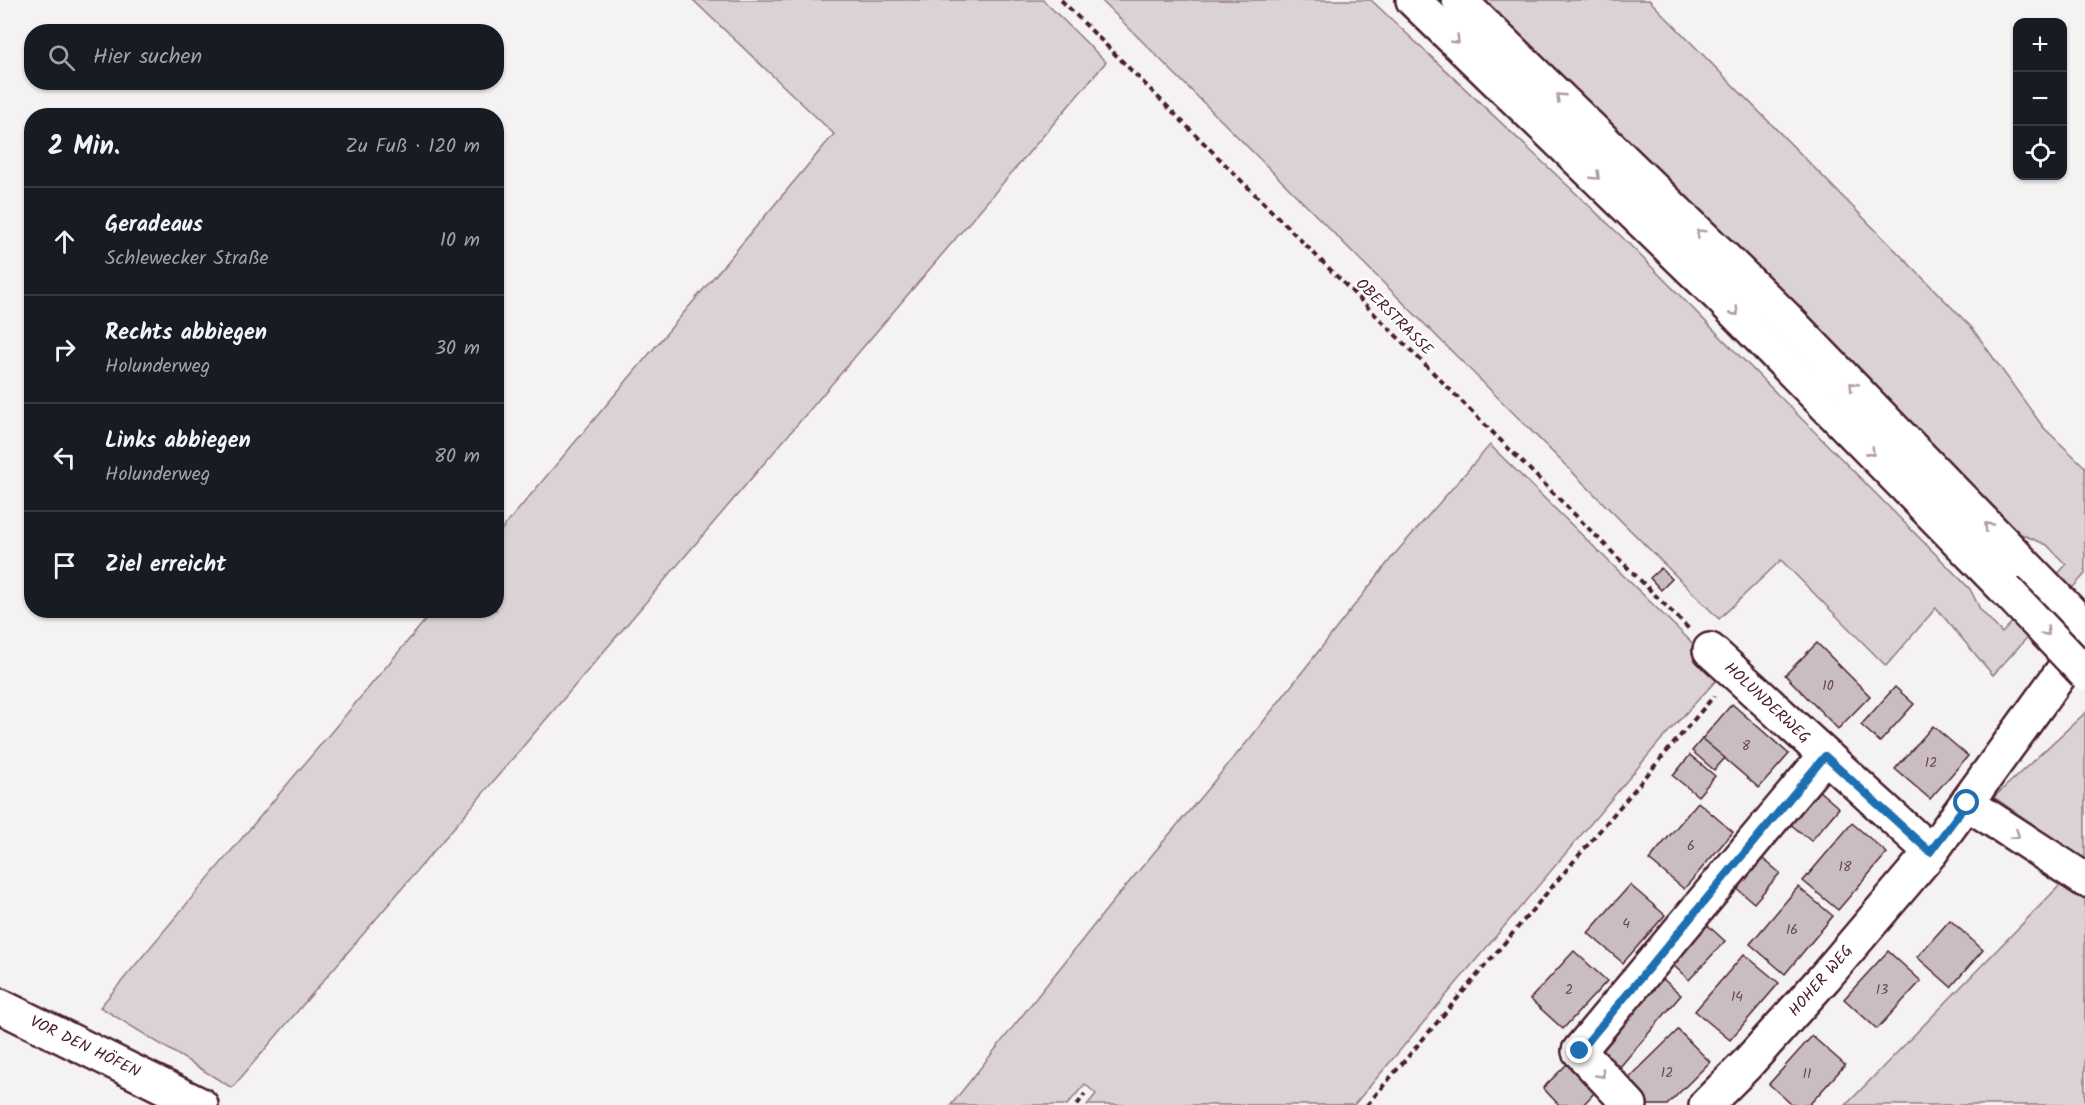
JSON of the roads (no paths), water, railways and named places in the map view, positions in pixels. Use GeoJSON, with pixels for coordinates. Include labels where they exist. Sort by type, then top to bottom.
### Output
{"type":"FeatureCollection","features":[{"type":"Feature","properties":{"kind":"main road"},"geometry":{"type":"LineString","coordinates":[[1413,0],[1718,295],[2018,579],[2085,627]]}},
{"type":"Feature","properties":{"kind":"main road"},"geometry":{"type":"LineString","coordinates":[[1459,0],[1783,315],[2018,579],[2085,673]]}},
{"type":"Feature","properties":{"kind":"main road","name":"HOHER WEG"},"geometry":{"type":"LineString","coordinates":[[1706,1105],[1746,1065],[1825,977],[1930,852],[2085,640]]}},
{"type":"Feature","properties":{"kind":"main road","name":"HOLUNDERWEG"},"geometry":{"type":"LineString","coordinates":[[1710,650],[1930,852]]}},
{"type":"Feature","properties":{"kind":"main road","name":"HOLUNDERWEG"},"geometry":{"type":"LineString","coordinates":[[1630,1105],[1580,1051],[1825,756]]}},
{"type":"Feature","properties":{"kind":"main road"},"geometry":{"type":"LineString","coordinates":[[1967,803],[2085,879]]}},
{"type":"Feature","properties":{"kind":"main road","name":"VOR DEN HÖFEN"},"geometry":{"type":"LineString","coordinates":[[0,1006],[201,1105]]}}]}
